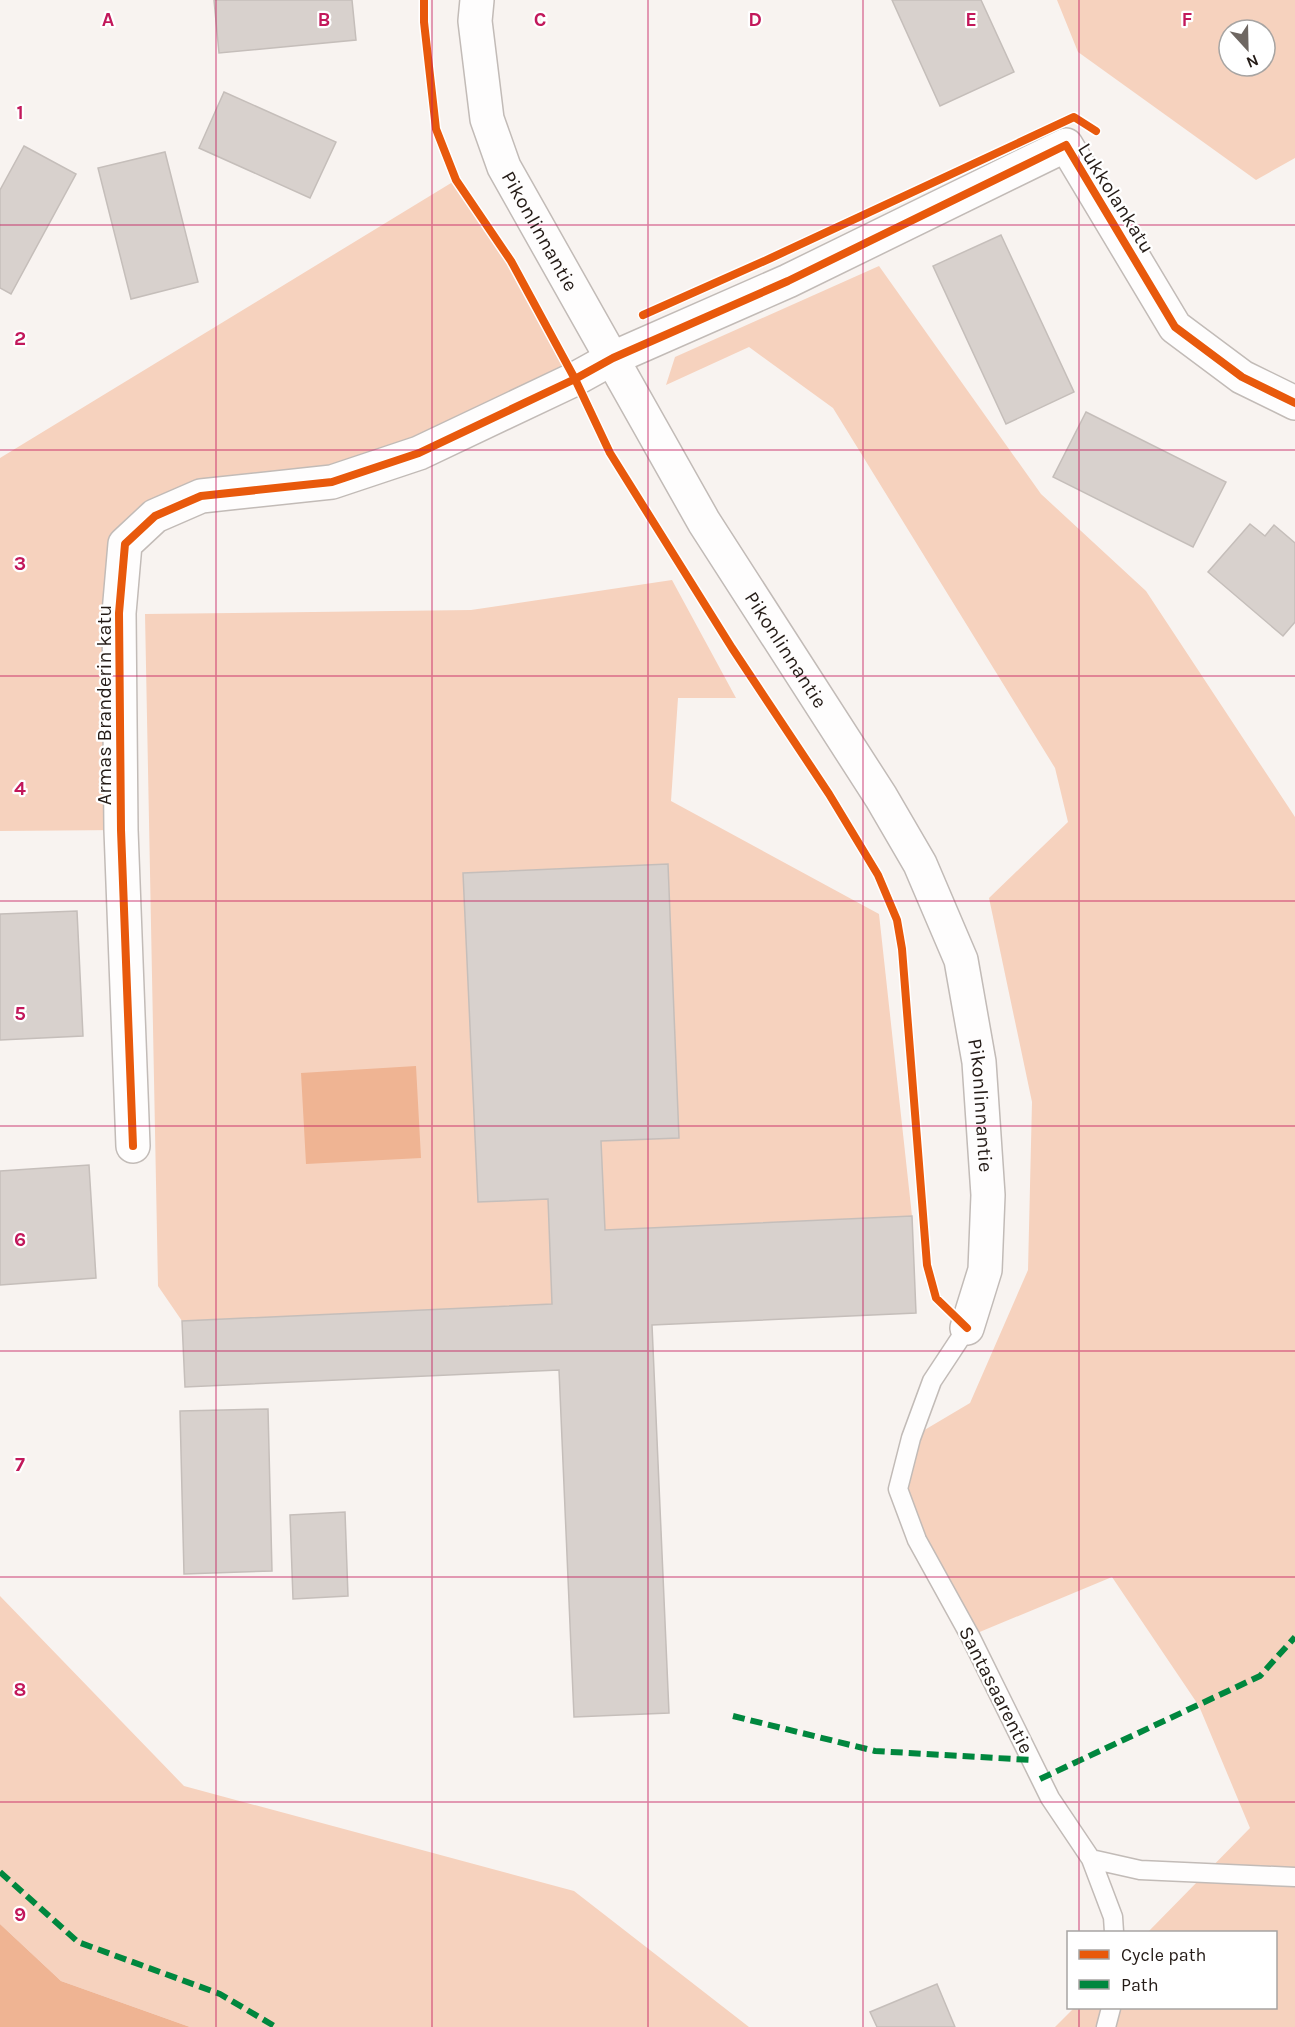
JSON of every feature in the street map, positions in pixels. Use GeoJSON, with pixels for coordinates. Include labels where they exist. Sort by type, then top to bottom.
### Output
{"type":"FeatureCollection","features":[{"type":"Feature","properties":{"kind":"street","name":"Pikonlinnantie"},"geometry":{"type":"LineString","coordinates":[[477,0],[475,21],[488,119],[504,166],[704,522],[882,797],[920,864],[961,960],[979,1062],[988,1195],[985,1270],[967,1328]]}},
{"type":"Feature","properties":{"kind":"street","name":"Lukkolankatu"},"geometry":{"type":"LineString","coordinates":[[613,358],[788,281],[1066,145],[1175,327],[1242,377],[1295,403]]}},
{"type":"Feature","properties":{"kind":"street","name":"Armas Branderin katu"},"geometry":{"type":"LineString","coordinates":[[133,1146],[121,830],[119,613],[125,544],[155,516],[201,496],[332,482],[418,453],[575,379],[613,358]]}},
{"type":"Feature","properties":{"kind":"lane","name":"Santasaarentie"},"geometry":{"type":"LineString","coordinates":[[967,1328],[932,1381],[911,1438],[898,1488],[917,1540],[970,1636],[1050,1798],[1091,1859],[1113,1917],[1114,1931]]}},
{"type":"Feature","properties":{"kind":"lane"},"geometry":{"type":"LineString","coordinates":[[1091,1859],[1140,1870],[1295,1877]]}},
{"type":"Feature","properties":{"kind":"lane"},"geometry":{"type":"LineString","coordinates":[[1106,2027],[1110,2009]]}},
{"type":"Feature","properties":{"kind":"shaded area"},"geometry":{"type":"Polygon","coordinates":[[[1057,0],[1295,0],[1295,158],[1256,180],[1078,52],[1057,0]]]}},
{"type":"Feature","properties":{"kind":"shaded area"},"geometry":{"type":"Polygon","coordinates":[[[456,180],[511,261],[575,379],[419,453],[201,496],[125,544],[121,830],[0,831],[0,458],[456,180]]]}},
{"type":"Feature","properties":{"kind":"shaded area"},"geometry":{"type":"Polygon","coordinates":[[[879,266],[1041,494],[1146,591],[1295,817],[1295,2027],[1055,2027],[1073,2009],[1277,2009],[1277,1931],[1149,1931],[1250,1828],[1199,1706],[1112,1577],[970,1636],[898,1489],[911,1438],[970,1403],[1028,1270],[1032,1102],[989,898],[1068,822],[1055,768],[833,408],[749,347],[666,385],[675,357],[879,266]]]}},
{"type":"Feature","properties":{"kind":"shaded area"},"geometry":{"type":"Polygon","coordinates":[[[672,580],[736,698],[678,698],[671,801],[879,914],[912,1216],[605,1230],[601,1141],[679,1137],[668,864],[464,873],[478,1201],[548,1199],[552,1304],[182,1321],[158,1286],[145,614],[471,610],[672,580]]]}},
{"type":"Feature","properties":{"kind":"shaded area"},"geometry":{"type":"Polygon","coordinates":[[[416,1066],[421,1158],[306,1164],[301,1073],[416,1066]]]}},
{"type":"Feature","properties":{"kind":"shaded area"},"geometry":{"type":"Polygon","coordinates":[[[0,1596],[184,1786],[574,1891],[749,2027],[190,2027],[61,1981],[0,1924],[0,1596]]]}},
{"type":"Feature","properties":{"kind":"shaded area"},"geometry":{"type":"Polygon","coordinates":[[[0,1924],[61,1981],[190,2027],[0,2027],[0,1924]]]}},
{"type":"Feature","properties":{"kind":"building"},"geometry":{"type":"Polygon","coordinates":[[[214,0],[352,0],[356,40],[219,53],[214,0]]]}},
{"type":"Feature","properties":{"kind":"building"},"geometry":{"type":"Polygon","coordinates":[[[892,0],[981,0],[1014,72],[940,106],[892,0]]]}},
{"type":"Feature","properties":{"kind":"building"},"geometry":{"type":"Polygon","coordinates":[[[224,92],[336,142],[310,198],[199,148],[224,92]]]}},
{"type":"Feature","properties":{"kind":"building"},"geometry":{"type":"Polygon","coordinates":[[[24,146],[76,174],[11,294],[0,288],[0,190],[24,146]]]}},
{"type":"Feature","properties":{"kind":"building"},"geometry":{"type":"Polygon","coordinates":[[[165,152],[198,282],[131,299],[98,168],[165,152]]]}},
{"type":"Feature","properties":{"kind":"building"},"geometry":{"type":"Polygon","coordinates":[[[1001,235],[1074,392],[1006,424],[933,266],[1001,235]]]}},
{"type":"Feature","properties":{"kind":"building"},"geometry":{"type":"Polygon","coordinates":[[[1086,412],[1226,482],[1193,547],[1053,477],[1086,412]]]}},
{"type":"Feature","properties":{"kind":"building"},"geometry":{"type":"Polygon","coordinates":[[[1250,524],[1265,536],[1274,525],[1295,543],[1295,622],[1283,636],[1208,572],[1250,524]]]}},
{"type":"Feature","properties":{"kind":"building"},"geometry":{"type":"Polygon","coordinates":[[[668,864],[679,1138],[601,1141],[605,1230],[912,1216],[916,1313],[652,1325],[669,1713],[574,1717],[559,1370],[185,1387],[182,1321],[552,1304],[548,1199],[478,1202],[463,873],[668,864]]]}},
{"type":"Feature","properties":{"kind":"building"},"geometry":{"type":"Polygon","coordinates":[[[77,911],[83,1036],[0,1040],[0,914],[77,911]]]}},
{"type":"Feature","properties":{"kind":"building"},"geometry":{"type":"Polygon","coordinates":[[[89,1165],[96,1278],[0,1285],[0,1171],[89,1165]]]}},
{"type":"Feature","properties":{"kind":"building"},"geometry":{"type":"Polygon","coordinates":[[[268,1409],[272,1571],[184,1574],[180,1411],[268,1409]]]}},
{"type":"Feature","properties":{"kind":"building"},"geometry":{"type":"Polygon","coordinates":[[[345,1512],[348,1596],[293,1599],[290,1515],[345,1512]]]}},
{"type":"Feature","properties":{"kind":"building"},"geometry":{"type":"Polygon","coordinates":[[[937,1984],[955,2027],[877,2027],[870,2012],[937,1984]]]}},
{"type":"Feature","properties":{"kind":"marked path"},"geometry":{"type":"LineString","coordinates":[[1040,1779],[1260,1676],[1295,1637]]}},
{"type":"Feature","properties":{"kind":"marked path"},"geometry":{"type":"LineString","coordinates":[[733,1716],[875,1751],[1031,1760]]}},
{"type":"Feature","properties":{"kind":"marked path"},"geometry":{"type":"LineString","coordinates":[[0,1872],[78,1942],[220,1994],[276,2027]]}},
{"type":"Feature","properties":{"kind":"cycle path"},"geometry":{"type":"LineString","coordinates":[[424,0],[424,22],[436,129],[456,180],[511,261],[575,379],[610,453],[732,648],[829,794],[878,875],[897,920],[902,949],[927,1265],[936,1298],[967,1328]]}},
{"type":"Feature","properties":{"kind":"cycle path"},"geometry":{"type":"LineString","coordinates":[[643,315],[1074,117],[1096,131]]}},
{"type":"Feature","properties":{"kind":"cycle path"},"geometry":{"type":"LineString","coordinates":[[133,1146],[121,830],[119,613],[125,544],[155,516],[201,496],[332,482],[419,453],[575,379],[613,358],[788,281],[1066,145],[1175,327],[1242,377],[1295,403]]}}]}
